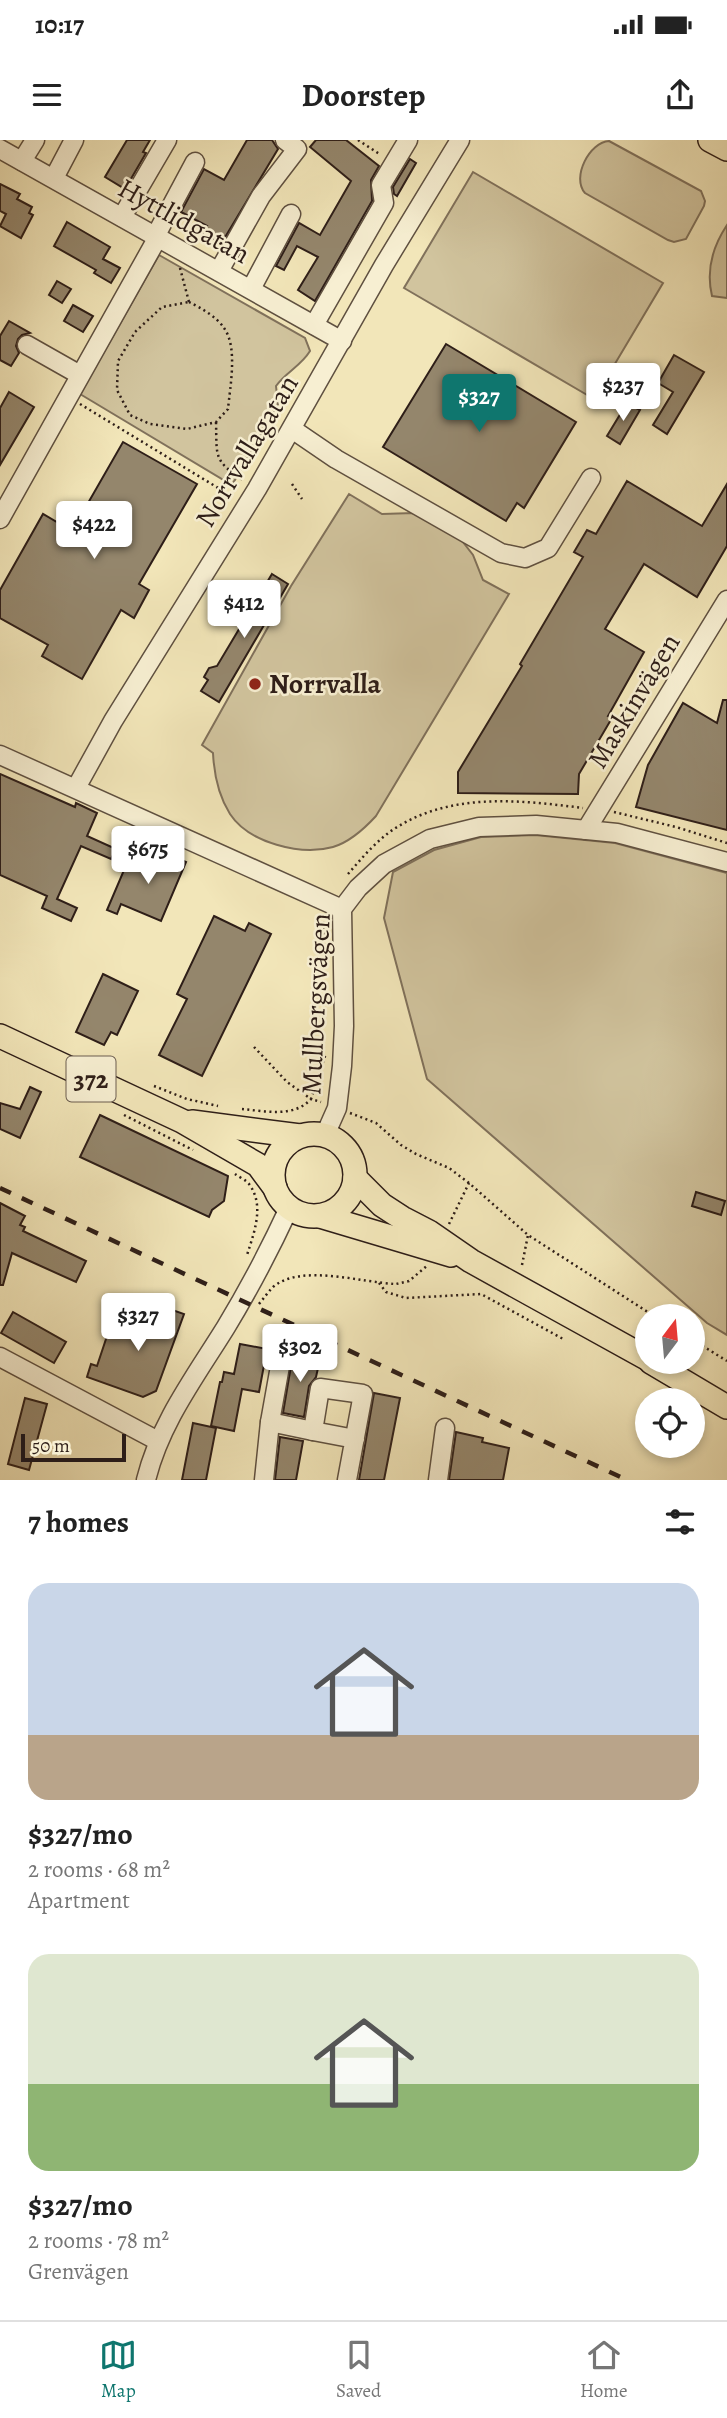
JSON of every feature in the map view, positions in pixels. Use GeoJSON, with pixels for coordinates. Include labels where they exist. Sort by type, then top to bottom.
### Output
{"type":"FeatureCollection","features":[{"type":"Feature","properties":{"kind":"main road"},"geometry":{"type":"LineString","coordinates":[[710,140],[727,149]]}},
{"type":"Feature","properties":{"kind":"main road","name":"372"},"geometry":{"type":"LineString","coordinates":[[0,1037],[182,1121],[258,1166],[289,1208]]}},
{"type":"Feature","properties":{"kind":"main road","name":"372"},"geometry":{"type":"LineString","coordinates":[[182,1121],[300,1136],[325,1135]]}},
{"type":"Feature","properties":{"kind":"main road"},"geometry":{"type":"LineString","coordinates":[[320,1216],[341,1206],[351,1193],[355,1178],[349,1155],[339,1143],[325,1135]]}},
{"type":"Feature","properties":{"kind":"main road"},"geometry":{"type":"LineString","coordinates":[[275,1188],[272,1174],[275,1160],[288,1143],[300,1136]]}},
{"type":"Feature","properties":{"kind":"main road"},"geometry":{"type":"LineString","coordinates":[[355,1178],[382,1205],[429,1232],[471,1261],[635,1352]]}},
{"type":"Feature","properties":{"kind":"main road"},"geometry":{"type":"LineString","coordinates":[[289,1208],[307,1216],[320,1216],[471,1261]]}},
{"type":"Feature","properties":{"kind":"main road"},"geometry":{"type":"LineString","coordinates":[[672,1374],[727,1407]]}},
{"type":"Feature","properties":{"kind":"street"},"geometry":{"type":"LineString","coordinates":[[22,161],[34,140]]}},
{"type":"Feature","properties":{"kind":"street"},"geometry":{"type":"LineString","coordinates":[[54,178],[74,140]]}},
{"type":"Feature","properties":{"kind":"street"},"geometry":{"type":"LineString","coordinates":[[122,217],[167,140]]}},
{"type":"Feature","properties":{"kind":"street"},"geometry":{"type":"LineString","coordinates":[[219,271],[261,197],[297,149],[285,140]]}},
{"type":"Feature","properties":{"kind":"street"},"geometry":{"type":"LineString","coordinates":[[314,325],[384,203],[381,185],[408,140]]}},
{"type":"Feature","properties":{"kind":"street","name":"Norrvallagatan"},"geometry":{"type":"LineString","coordinates":[[76,788],[113,721],[292,429],[384,265],[460,140]]}},
{"type":"Feature","properties":{"kind":"street","name":"Hyttlidgatan"},"geometry":{"type":"LineString","coordinates":[[0,149],[342,341]]}},
{"type":"Feature","properties":{"kind":"street"},"geometry":{"type":"LineString","coordinates":[[0,519],[80,375],[162,239],[195,162]]}},
{"type":"Feature","properties":{"kind":"street"},"geometry":{"type":"LineString","coordinates":[[251,289],[290,214]]}},
{"type":"Feature","properties":{"kind":"street"},"geometry":{"type":"LineString","coordinates":[[27,345],[80,375]]}},
{"type":"Feature","properties":{"kind":"street"},"geometry":{"type":"LineString","coordinates":[[292,429],[336,459],[501,553],[525,558],[548,548],[591,478]]}},
{"type":"Feature","properties":{"kind":"street","name":"Maskinvägen"},"geometry":{"type":"LineString","coordinates":[[586,830],[727,602]]}},
{"type":"Feature","properties":{"kind":"street"},"geometry":{"type":"LineString","coordinates":[[0,755],[337,907]]}},
{"type":"Feature","properties":{"kind":"street","name":"Mullbergsvägen"},"geometry":{"type":"LineString","coordinates":[[325,1135],[337,1108],[342,1066],[344,1026],[337,907],[384,864],[430,839],[479,827],[536,825],[617,833],[727,862]]}},
{"type":"Feature","properties":{"kind":"street"},"geometry":{"type":"LineString","coordinates":[[146,1480],[158,1441],[184,1392],[264,1262],[289,1208]]}},
{"type":"Feature","properties":{"kind":"street"},"geometry":{"type":"LineString","coordinates":[[264,1480],[270,1422],[282,1355]]}},
{"type":"Feature","properties":{"kind":"street"},"geometry":{"type":"LineString","coordinates":[[0,1357],[158,1441]]}},
{"type":"Feature","properties":{"kind":"street"},"geometry":{"type":"LineString","coordinates":[[313,1431],[320,1388],[363,1394],[347,1480]]}},
{"type":"Feature","properties":{"kind":"street"},"geometry":{"type":"LineString","coordinates":[[270,1422],[355,1439]]}},
{"type":"Feature","properties":{"kind":"street"},"geometry":{"type":"LineString","coordinates":[[438,1480],[445,1428]]}},
{"type":"Feature","properties":{"kind":"path"},"geometry":{"type":"LineString","coordinates":[[358,140],[393,163]]}},
{"type":"Feature","properties":{"kind":"path"},"geometry":{"type":"LineString","coordinates":[[162,239],[189,302]]}},
{"type":"Feature","properties":{"kind":"path"},"geometry":{"type":"LineString","coordinates":[[189,302],[201,308],[225,329],[232,353],[228,409],[216,422],[187,429],[150,424],[130,415],[117,390],[118,361],[135,332],[162,307],[189,302]]}},
{"type":"Feature","properties":{"kind":"path"},"geometry":{"type":"LineString","coordinates":[[69,397],[235,498]]}},
{"type":"Feature","properties":{"kind":"path"},"geometry":{"type":"LineString","coordinates":[[216,422],[217,457],[227,470],[245,481]]}},
{"type":"Feature","properties":{"kind":"path"},"geometry":{"type":"LineString","coordinates":[[292,484],[302,499]]}},
{"type":"Feature","properties":{"kind":"path"},"geometry":{"type":"LineString","coordinates":[[326,976],[323,926],[337,907]]}},
{"type":"Feature","properties":{"kind":"path"},"geometry":{"type":"LineString","coordinates":[[254,1047],[287,1082],[311,1099],[327,1051]]}},
{"type":"Feature","properties":{"kind":"path"},"geometry":{"type":"LineString","coordinates":[[118,1112],[199,1153]]}},
{"type":"Feature","properties":{"kind":"path"},"geometry":{"type":"LineString","coordinates":[[231,1171],[249,1184],[257,1206],[257,1224],[245,1260]]}},
{"type":"Feature","properties":{"kind":"path"},"geometry":{"type":"LineString","coordinates":[[446,1230],[469,1183]]}},
{"type":"Feature","properties":{"kind":"path"},"geometry":{"type":"LineString","coordinates":[[522,1265],[528,1235]]}},
{"type":"Feature","properties":{"kind":"path"},"geometry":{"type":"LineString","coordinates":[[256,1307],[274,1286],[291,1278],[316,1275],[397,1284],[409,1281],[430,1263]]}},
{"type":"Feature","properties":{"kind":"path"},"geometry":{"type":"LineString","coordinates":[[378,1283],[386,1292],[406,1298],[481,1294],[565,1340]]}},
{"type":"Feature","properties":{"kind":"path"},"geometry":{"type":"LineString","coordinates":[[705,1347],[727,1361]]}},
{"type":"Feature","properties":{"kind":"shaded area"},"geometry":{"type":"Polygon","coordinates":[[[609,141],[701,191],[704,206],[686,239],[674,242],[668,240],[585,193],[580,178],[585,161],[595,147],[609,141]]]}},
{"type":"Feature","properties":{"kind":"shaded area"},"geometry":{"type":"Polygon","coordinates":[[[473,172],[663,283],[594,399],[404,288],[473,172]]]}},
{"type":"Feature","properties":{"kind":"shaded area"},"geometry":{"type":"Polygon","coordinates":[[[727,225],[727,298],[712,296],[710,268],[718,241],[727,225]]]}},
{"type":"Feature","properties":{"kind":"shaded area"},"geometry":{"type":"Polygon","coordinates":[[[159,255],[305,338],[310,351],[276,386],[278,404],[232,485],[80,394],[159,255]]]}},
{"type":"Feature","properties":{"kind":"shaded area"},"geometry":{"type":"Polygon","coordinates":[[[349,494],[382,514],[414,513],[459,537],[473,555],[483,580],[509,594],[376,816],[357,834],[339,845],[306,850],[291,848],[263,840],[250,833],[230,814],[220,792],[213,753],[202,745],[291,586],[349,494]]]}},
{"type":"Feature","properties":{"kind":"shaded area"},"geometry":{"type":"Polygon","coordinates":[[[535,835],[615,843],[727,873],[727,1335],[705,1321],[705,1304],[685,1304],[427,1079],[384,918],[393,872],[434,850],[481,837],[535,835]]]}},
{"type":"Feature","properties":{"kind":"building"},"geometry":{"type":"Polygon","coordinates":[[[127,140],[150,140],[143,152],[146,153],[125,189],[105,177],[127,140]]]}},
{"type":"Feature","properties":{"kind":"building"},"geometry":{"type":"Polygon","coordinates":[[[247,140],[272,140],[278,149],[221,244],[203,233],[207,226],[181,212],[204,169],[224,180],[247,140]]]}},
{"type":"Feature","properties":{"kind":"building"},"geometry":{"type":"Polygon","coordinates":[[[316,140],[346,140],[379,166],[371,180],[372,201],[315,301],[298,290],[318,257],[297,246],[284,270],[276,266],[299,223],[320,235],[351,181],[310,147],[316,140]]]}},
{"type":"Feature","properties":{"kind":"building"},"geometry":{"type":"Polygon","coordinates":[[[410,159],[416,163],[397,196],[393,187],[410,159]]]}},
{"type":"Feature","properties":{"kind":"building"},"geometry":{"type":"Polygon","coordinates":[[[0,184],[20,194],[17,199],[32,207],[29,213],[33,215],[21,238],[0,226],[6,214],[0,211],[0,184]]]}},
{"type":"Feature","properties":{"kind":"building"},"geometry":{"type":"Polygon","coordinates":[[[67,222],[110,247],[103,259],[120,268],[111,283],[94,273],[96,270],[54,246],[67,222]]]}},
{"type":"Feature","properties":{"kind":"building"},"geometry":{"type":"Polygon","coordinates":[[[57,281],[71,289],[62,303],[49,295],[57,281]]]}},
{"type":"Feature","properties":{"kind":"building"},"geometry":{"type":"Polygon","coordinates":[[[73,305],[93,316],[83,332],[64,321],[73,305]]]}},
{"type":"Feature","properties":{"kind":"building"},"geometry":{"type":"Polygon","coordinates":[[[9,321],[30,333],[18,339],[16,346],[19,353],[11,366],[0,360],[0,336],[9,321]]]}},
{"type":"Feature","properties":{"kind":"building"},"geometry":{"type":"Polygon","coordinates":[[[446,344],[576,422],[524,508],[517,503],[506,521],[383,447],[446,344]]]}},
{"type":"Feature","properties":{"kind":"building"},"geometry":{"type":"Polygon","coordinates":[[[674,355],[704,372],[667,434],[653,425],[673,392],[658,383],[674,355]]]}},
{"type":"Feature","properties":{"kind":"building"},"geometry":{"type":"Polygon","coordinates":[[[9,392],[34,407],[0,465],[0,408],[9,392]]]}},
{"type":"Feature","properties":{"kind":"building"},"geometry":{"type":"Polygon","coordinates":[[[627,403],[640,410],[620,444],[607,436],[627,403]]]}},
{"type":"Feature","properties":{"kind":"building"},"geometry":{"type":"Polygon","coordinates":[[[123,442],[197,484],[139,584],[149,590],[134,618],[121,610],[82,679],[42,656],[48,645],[0,618],[0,590],[43,514],[72,531],[123,442]]]}},
{"type":"Feature","properties":{"kind":"building"},"geometry":{"type":"Polygon","coordinates":[[[627,481],[702,526],[727,484],[727,546],[697,597],[644,564],[605,629],[644,652],[608,716],[612,718],[579,774],[578,794],[458,793],[458,772],[583,557],[574,552],[587,530],[596,534],[627,481]]]}},
{"type":"Feature","properties":{"kind":"building"},"geometry":{"type":"Polygon","coordinates":[[[272,574],[288,584],[219,702],[201,691],[208,680],[204,677],[209,668],[217,666],[272,574]]]}},
{"type":"Feature","properties":{"kind":"building"},"geometry":{"type":"Polygon","coordinates":[[[723,700],[727,700],[727,830],[636,807],[648,765],[683,703],[717,723],[723,700]]]}},
{"type":"Feature","properties":{"kind":"building"},"geometry":{"type":"Polygon","coordinates":[[[0,774],[75,807],[76,803],[97,813],[87,836],[116,849],[111,859],[81,846],[57,899],[77,908],[71,921],[42,908],[47,896],[0,875],[0,774]]]}},
{"type":"Feature","properties":{"kind":"building"},"geometry":{"type":"Polygon","coordinates":[[[164,852],[186,862],[161,921],[121,904],[117,914],[107,910],[130,856],[157,868],[164,852]]]}},
{"type":"Feature","properties":{"kind":"building"},"geometry":{"type":"Polygon","coordinates":[[[214,916],[245,931],[249,923],[271,934],[202,1076],[159,1055],[187,999],[177,994],[214,916]]]}},
{"type":"Feature","properties":{"kind":"building"},"geometry":{"type":"Polygon","coordinates":[[[103,974],[138,991],[117,1035],[111,1032],[104,1045],[76,1032],[103,974]]]}},
{"type":"Feature","properties":{"kind":"building"},"geometry":{"type":"Polygon","coordinates":[[[30,1087],[41,1092],[20,1138],[0,1129],[0,1103],[20,1109],[30,1087]]]}},
{"type":"Feature","properties":{"kind":"building"},"geometry":{"type":"Polygon","coordinates":[[[100,1115],[228,1176],[224,1201],[212,1210],[209,1217],[80,1157],[100,1115]]]}},
{"type":"Feature","properties":{"kind":"building"},"geometry":{"type":"Polygon","coordinates":[[[696,1192],[725,1201],[721,1215],[692,1206],[696,1192]]]}},
{"type":"Feature","properties":{"kind":"building"},"geometry":{"type":"Polygon","coordinates":[[[0,1203],[25,1216],[20,1225],[25,1227],[23,1231],[86,1261],[76,1282],[12,1253],[3,1285],[0,1285],[0,1203]]]}},
{"type":"Feature","properties":{"kind":"building"},"geometry":{"type":"Polygon","coordinates":[[[158,1305],[184,1314],[156,1391],[143,1397],[87,1377],[91,1364],[97,1366],[110,1327],[124,1332],[131,1315],[152,1322],[158,1305]]]}},
{"type":"Feature","properties":{"kind":"building"},"geometry":{"type":"Polygon","coordinates":[[[13,1312],[66,1342],[54,1363],[1,1333],[13,1312]]]}},
{"type":"Feature","properties":{"kind":"building"},"geometry":{"type":"Polygon","coordinates":[[[240,1344],[267,1349],[259,1392],[242,1389],[234,1431],[211,1426],[220,1382],[224,1372],[234,1374],[240,1344]]]}},
{"type":"Feature","properties":{"kind":"building"},"geometry":{"type":"Polygon","coordinates":[[[293,1354],[320,1359],[316,1377],[309,1386],[304,1417],[283,1413],[293,1354]]]}},
{"type":"Feature","properties":{"kind":"building"},"geometry":{"type":"Polygon","coordinates":[[[374,1393],[400,1398],[384,1480],[359,1480],[374,1393]]]}},
{"type":"Feature","properties":{"kind":"building"},"geometry":{"type":"Polygon","coordinates":[[[25,1398],[47,1404],[29,1470],[8,1464],[25,1398]]]}},
{"type":"Feature","properties":{"kind":"building"},"geometry":{"type":"Polygon","coordinates":[[[193,1423],[216,1428],[206,1480],[182,1480],[193,1423]]]}},
{"type":"Feature","properties":{"kind":"building"},"geometry":{"type":"Polygon","coordinates":[[[456,1432],[509,1448],[503,1480],[449,1480],[456,1432]]]}},
{"type":"Feature","properties":{"kind":"building"},"geometry":{"type":"Polygon","coordinates":[[[280,1437],[303,1441],[296,1480],[275,1480],[280,1437]]]}},
{"type":"Feature","properties":{"kind":"railway"},"geometry":{"type":"LineString","coordinates":[[0,1188],[627,1480]]}},
{"type":"Feature","properties":{"kind":"place","name":"Norrvalla"},"geometry":{"type":"Point","coordinates":[255,684]}}]}
